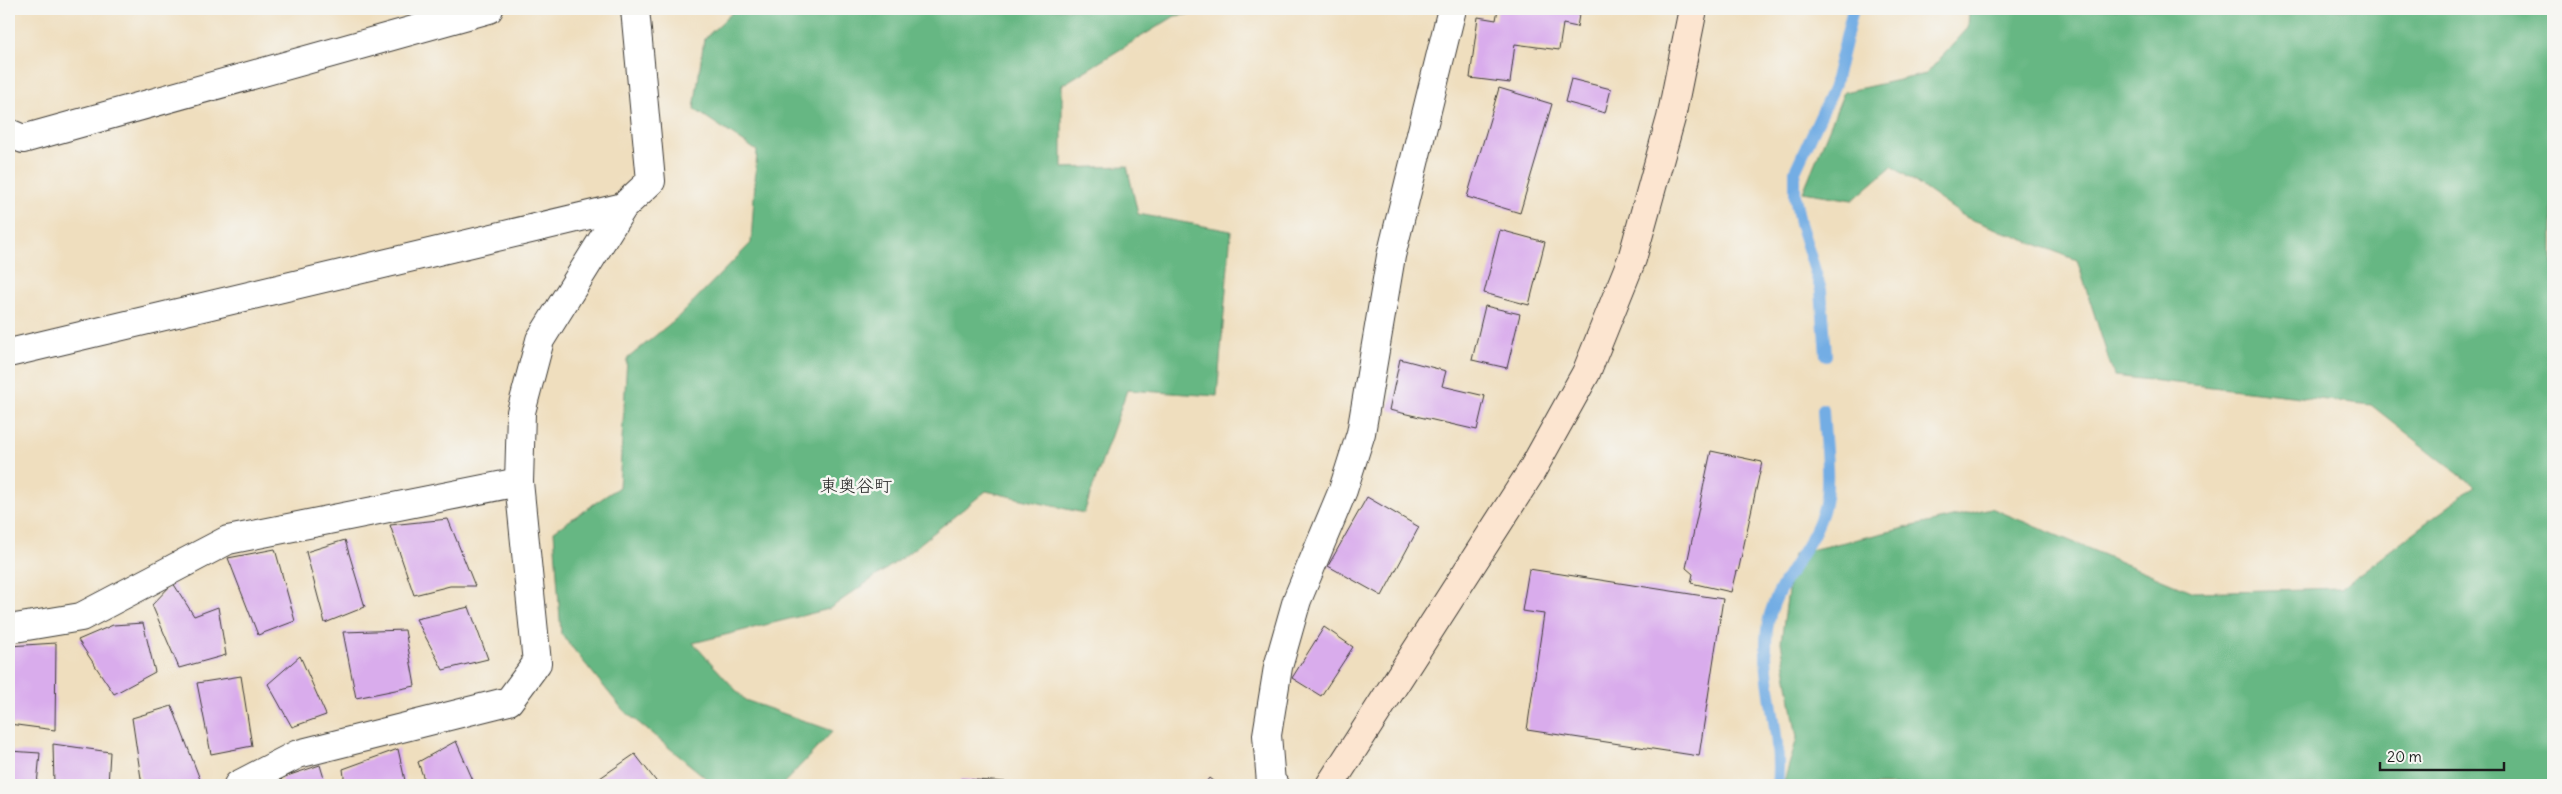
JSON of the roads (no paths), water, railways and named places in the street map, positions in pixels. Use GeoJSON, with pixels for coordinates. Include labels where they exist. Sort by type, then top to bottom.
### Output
{"type":"FeatureCollection","features":[{"type":"Feature","properties":{"kind":"street"},"geometry":{"type":"LineString","coordinates":[[9,134],[23,139],[490,9]]}},
{"type":"Feature","properties":{"kind":"street"},"geometry":{"type":"LineString","coordinates":[[238,785],[298,754],[509,701],[537,663],[519,482],[521,412],[540,340],[623,207],[651,181],[635,9]]}},
{"type":"Feature","properties":{"kind":"street"},"geometry":{"type":"LineString","coordinates":[[1274,785],[1271,782],[1267,735],[1278,667],[1297,600],[1343,490],[1361,433],[1391,256],[1452,9]]}},
{"type":"Feature","properties":{"kind":"street"},"geometry":{"type":"LineString","coordinates":[[1330,785],[1531,472],[1586,373],[1632,259],[1671,118],[1693,9]]}},
{"type":"Feature","properties":{"kind":"street"},"geometry":{"type":"LineString","coordinates":[[9,352],[623,207]]}},
{"type":"Feature","properties":{"kind":"street"},"geometry":{"type":"LineString","coordinates":[[9,627],[15,628],[81,617],[228,540],[519,482]]}},
{"type":"Feature","properties":{"kind":"waterway"},"geometry":{"type":"LineString","coordinates":[[1826,355],[1821,290],[1800,223],[1795,197],[1795,171],[1834,87],[1853,9]]}},
{"type":"Feature","properties":{"kind":"waterway"},"geometry":{"type":"LineString","coordinates":[[1777,785],[1777,747],[1767,669],[1767,630],[1770,613],[1776,598],[1817,527],[1826,500],[1827,461],[1823,409]]}},
{"type":"Feature","properties":{"kind":"district","name":"東奥谷町"},"geometry":{"type":"Point","coordinates":[856,486]}}]}
